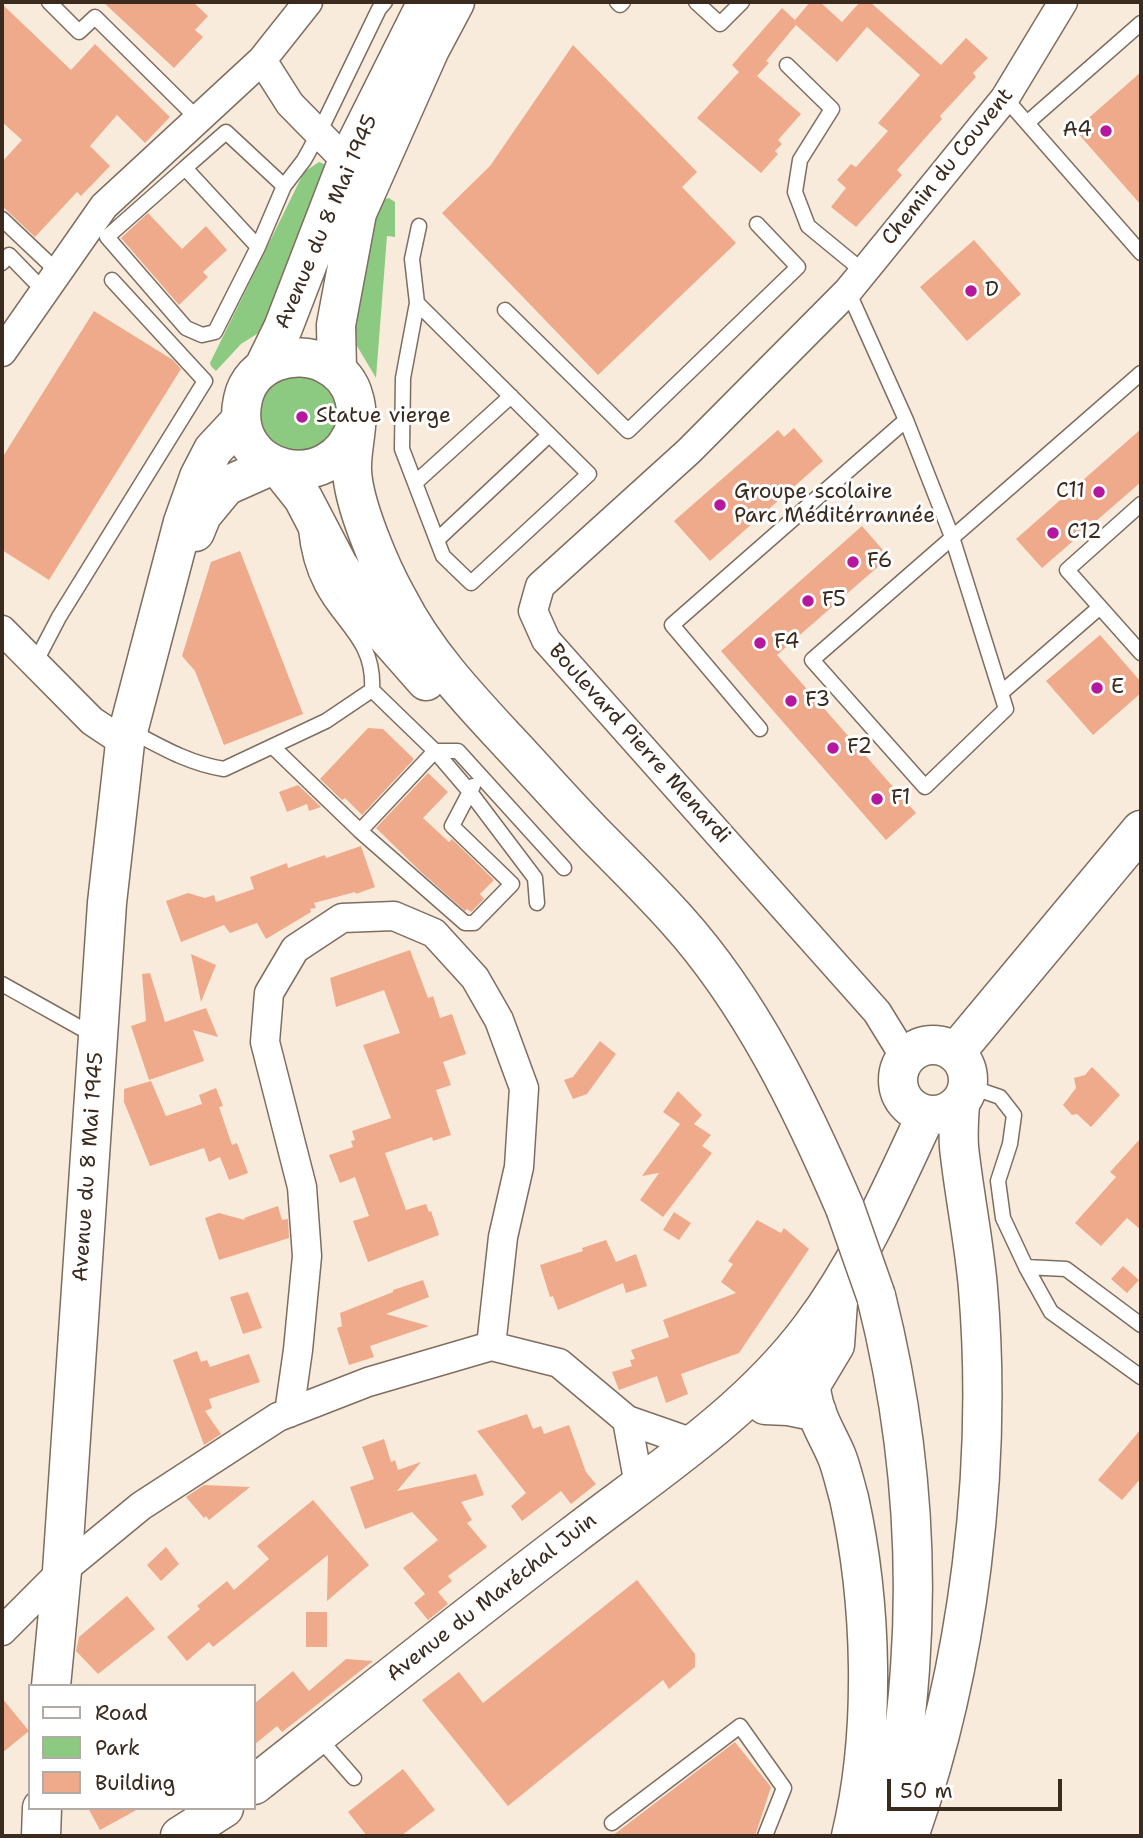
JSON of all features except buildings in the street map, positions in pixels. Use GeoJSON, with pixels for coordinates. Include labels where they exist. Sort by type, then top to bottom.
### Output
{"type":"FeatureCollection","features":[{"type":"Feature","properties":{"kind":"main road","name":"Avenue du 8 Mai 1945"},"geometry":{"type":"LineString","coordinates":[[264,367],[283,328],[347,162],[427,2]]}},
{"type":"Feature","properties":{"kind":"main road","name":"Avenue du 8 Mai 1945"},"geometry":{"type":"LineString","coordinates":[[337,370],[336,325],[357,213],[430,49],[455,2]]}},
{"type":"Feature","properties":{"kind":"main road"},"geometry":{"type":"LineString","coordinates":[[592,832],[426,681],[383,631],[338,565],[303,498],[276,466],[256,452],[247,439],[241,420],[243,397],[250,381],[264,367],[288,357],[313,357],[337,370],[349,385],[355,401],[356,425],[352,472],[361,510],[397,599],[426,645],[462,691],[679,922],[724,980],[762,1039],[818,1145],[845,1208],[876,1296],[887,1339],[903,1429],[914,1552],[913,1628],[901,1759],[891,1829]]}},
{"type":"Feature","properties":{"kind":"main road"},"geometry":{"type":"LineString","coordinates":[[150,652],[183,522],[199,477],[213,450],[241,420]]}},
{"type":"Feature","properties":{"kind":"main road"},"geometry":{"type":"LineString","coordinates":[[150,652],[184,554],[202,515],[226,486],[276,466],[308,470],[327,464],[341,453],[356,425]]}},
{"type":"Feature","properties":{"kind":"main road","name":"Avenue du 8 Mai 1945"},"geometry":{"type":"LineString","coordinates":[[51,1684],[62,1571],[107,903],[127,737],[150,652]]}},
{"type":"Feature","properties":{"kind":"main road","name":"Avenue du Maréchal Juin"},"geometry":{"type":"LineString","coordinates":[[256,1783],[693,1443],[749,1409],[784,1360],[811,1329],[839,1286],[952,1090],[1141,830]]}},
{"type":"Feature","properties":{"kind":"main road"},"geometry":{"type":"LineString","coordinates":[[891,1829],[927,1785],[946,1711],[974,1542],[981,1422],[978,1289],[952,1090],[945,1047],[934,1045],[914,1051],[900,1069],[900,1093],[915,1111],[952,1090]]}},
{"type":"Feature","properties":{"kind":"main road","name":"Avenue du Maréchal Juin"},"geometry":{"type":"LineString","coordinates":[[814,1399],[835,1346],[839,1286]]}},
{"type":"Feature","properties":{"kind":"main road"},"geometry":{"type":"LineString","coordinates":[[811,1329],[808,1362],[814,1399],[837,1457],[849,1499],[856,1534],[866,1630],[867,1709],[859,1802],[851,1836]]}},
{"type":"Feature","properties":{"kind":"main road"},"geometry":{"type":"LineString","coordinates":[[749,1409],[788,1406],[814,1399]]}},
{"type":"Feature","properties":{"kind":"main road"},"geometry":{"type":"LineString","coordinates":[[41,1836],[42,1810]]}},
{"type":"Feature","properties":{"kind":"main road"},"geometry":{"type":"LineString","coordinates":[[180,1836],[221,1810]]}},
{"type":"Feature","properties":{"kind":"street"},"geometry":{"type":"LineString","coordinates":[[2,352],[104,206],[262,60],[308,2]]}},
{"type":"Feature","properties":{"kind":"street","name":"Chemin du Couvent"},"geometry":{"type":"LineString","coordinates":[[856,281],[1005,99],[1063,2]]}},
{"type":"Feature","properties":{"kind":"street"},"geometry":{"type":"LineString","coordinates":[[262,60],[290,104],[347,162]]}},
{"type":"Feature","properties":{"kind":"street","name":"Boulevard Pierre Menardi"},"geometry":{"type":"LineString","coordinates":[[856,281],[689,451],[540,586],[533,611],[546,640],[877,1012],[906,1059]]}},
{"type":"Feature","properties":{"kind":"street"},"geometry":{"type":"LineString","coordinates":[[2,630],[92,721],[127,737]]}},
{"type":"Feature","properties":{"kind":"street"},"geometry":{"type":"LineString","coordinates":[[289,1413],[307,1256],[302,1186],[265,1042],[269,993],[295,949],[342,918],[394,916],[433,933],[475,978],[499,1020],[524,1088],[519,1167],[503,1237],[491,1346]]}},
{"type":"Feature","properties":{"kind":"street"},"geometry":{"type":"LineString","coordinates":[[2,1632],[62,1571],[141,1506],[278,1417],[368,1382],[491,1346],[559,1363],[626,1420],[693,1443]]}},
{"type":"Feature","properties":{"kind":"street"},"geometry":{"type":"LineString","coordinates":[[626,1420],[639,1485]]}},
{"type":"Feature","properties":{"kind":"lane"},"geometry":{"type":"LineString","coordinates":[[49,2],[79,32],[95,17],[198,119]]}},
{"type":"Feature","properties":{"kind":"lane"},"geometry":{"type":"LineString","coordinates":[[284,186],[226,132],[107,237],[186,328],[202,335],[215,332],[258,247],[284,186],[304,160],[319,133],[379,9],[386,2]]}},
{"type":"Feature","properties":{"kind":"lane"},"geometry":{"type":"LineString","coordinates":[[617,2],[620,5],[623,2]]}},
{"type":"Feature","properties":{"kind":"lane"},"geometry":{"type":"LineString","coordinates":[[696,2],[720,24],[742,2]]}},
{"type":"Feature","properties":{"kind":"lane"},"geometry":{"type":"LineString","coordinates":[[1027,123],[1141,23]]}},
{"type":"Feature","properties":{"kind":"lane"},"geometry":{"type":"LineString","coordinates":[[787,65],[832,109],[800,160],[795,192],[808,226],[856,281],[952,537],[1006,709],[925,787],[812,660],[952,537],[1141,373]]}},
{"type":"Feature","properties":{"kind":"lane"},"geometry":{"type":"LineString","coordinates":[[1005,99],[1141,253]]}},
{"type":"Feature","properties":{"kind":"lane"},"geometry":{"type":"LineString","coordinates":[[185,169],[258,247]]}},
{"type":"Feature","properties":{"kind":"lane"},"geometry":{"type":"LineString","coordinates":[[2,219],[51,281]]}},
{"type":"Feature","properties":{"kind":"lane"},"geometry":{"type":"LineString","coordinates":[[505,310],[628,431],[798,267],[757,223]]}},
{"type":"Feature","properties":{"kind":"lane"},"geometry":{"type":"LineString","coordinates":[[417,303],[589,474],[471,583],[443,556],[402,449],[403,378],[417,303],[412,259],[419,226]]}},
{"type":"Feature","properties":{"kind":"lane"},"geometry":{"type":"LineString","coordinates":[[4,256],[51,281]]}},
{"type":"Feature","properties":{"kind":"lane"},"geometry":{"type":"LineString","coordinates":[[35,663],[59,617],[205,381],[112,279]]}},
{"type":"Feature","properties":{"kind":"lane"},"geometry":{"type":"LineString","coordinates":[[415,483],[511,396]]}},
{"type":"Feature","properties":{"kind":"lane"},"geometry":{"type":"LineString","coordinates":[[760,729],[673,625],[906,420]]}},
{"type":"Feature","properties":{"kind":"lane"},"geometry":{"type":"LineString","coordinates":[[436,540],[549,435]]}},
{"type":"Feature","properties":{"kind":"lane"},"geometry":{"type":"LineString","coordinates":[[127,737],[208,766],[224,769],[326,721],[360,701],[372,690],[373,670],[363,645],[323,588],[308,554],[303,498]]}},
{"type":"Feature","properties":{"kind":"lane"},"geometry":{"type":"LineString","coordinates":[[1141,504],[1067,569],[1141,653]]}},
{"type":"Feature","properties":{"kind":"lane"},"geometry":{"type":"LineString","coordinates":[[1001,694],[1100,607]]}},
{"type":"Feature","properties":{"kind":"lane"},"geometry":{"type":"LineString","coordinates":[[372,690],[435,751],[470,792],[535,878],[537,903]]}},
{"type":"Feature","properties":{"kind":"lane"},"geometry":{"type":"LineString","coordinates":[[273,747],[360,831],[466,923],[474,923],[512,884],[452,826],[480,773]]}},
{"type":"Feature","properties":{"kind":"lane"},"geometry":{"type":"LineString","coordinates":[[360,831],[435,751],[458,751],[565,868]]}},
{"type":"Feature","properties":{"kind":"lane"},"geometry":{"type":"LineString","coordinates":[[2,984],[98,1038]]}},
{"type":"Feature","properties":{"kind":"lane"},"geometry":{"type":"LineString","coordinates":[[952,1090],[1000,1097],[1014,1115],[1010,1143],[998,1181],[1003,1218],[1051,1312],[1141,1377]]}},
{"type":"Feature","properties":{"kind":"lane"},"geometry":{"type":"LineString","coordinates":[[1026,1267],[1066,1269],[1141,1325]]}},
{"type":"Feature","properties":{"kind":"lane"},"geometry":{"type":"LineString","coordinates":[[612,1823],[740,1726],[784,1788],[765,1836]]}},
{"type":"Feature","properties":{"kind":"lane"},"geometry":{"type":"LineString","coordinates":[[316,1735],[354,1778]]}},
{"type":"Feature","properties":{"kind":"green space"},"geometry":{"type":"Polygon","coordinates":[[[319,162],[328,170],[260,332],[241,344],[216,371],[210,363],[304,172],[319,162]]]}},
{"type":"Feature","properties":{"kind":"green space"},"geometry":{"type":"Polygon","coordinates":[[[389,198],[395,202],[395,237],[387,236],[376,378],[357,346],[354,331],[361,256],[381,200],[389,198]]]}},
{"type":"Feature","properties":{"kind":"green space"},"geometry":{"type":"Polygon","coordinates":[[[307,372],[330,388],[336,402],[337,418],[332,433],[322,444],[296,455],[262,439],[254,402],[268,380],[307,372]]]}},
{"type":"Feature","properties":{"kind":"place","name":"A4"},"geometry":{"type":"Point","coordinates":[1106,131]}},
{"type":"Feature","properties":{"kind":"place","name":"D"},"geometry":{"type":"Point","coordinates":[971,291]}},
{"type":"Feature","properties":{"kind":"place","name":"Statue vierge"},"geometry":{"type":"Point","coordinates":[302,417]}},
{"type":"Feature","properties":{"kind":"place","name":"C11"},"geometry":{"type":"Point","coordinates":[1099,492]}},
{"type":"Feature","properties":{"kind":"place","name":"Groupe scolaire Parc Méditérrannée"},"geometry":{"type":"Point","coordinates":[720,505]}},
{"type":"Feature","properties":{"kind":"place","name":"C12"},"geometry":{"type":"Point","coordinates":[1053,533]}},
{"type":"Feature","properties":{"kind":"place","name":"F6"},"geometry":{"type":"Point","coordinates":[853,562]}},
{"type":"Feature","properties":{"kind":"place","name":"F5"},"geometry":{"type":"Point","coordinates":[808,601]}},
{"type":"Feature","properties":{"kind":"place","name":"F4"},"geometry":{"type":"Point","coordinates":[760,643]}},
{"type":"Feature","properties":{"kind":"place","name":"E"},"geometry":{"type":"Point","coordinates":[1097,688]}},
{"type":"Feature","properties":{"kind":"place","name":"F3"},"geometry":{"type":"Point","coordinates":[791,701]}},
{"type":"Feature","properties":{"kind":"place","name":"F2"},"geometry":{"type":"Point","coordinates":[833,748]}},
{"type":"Feature","properties":{"kind":"place","name":"F1"},"geometry":{"type":"Point","coordinates":[877,799]}}]}
